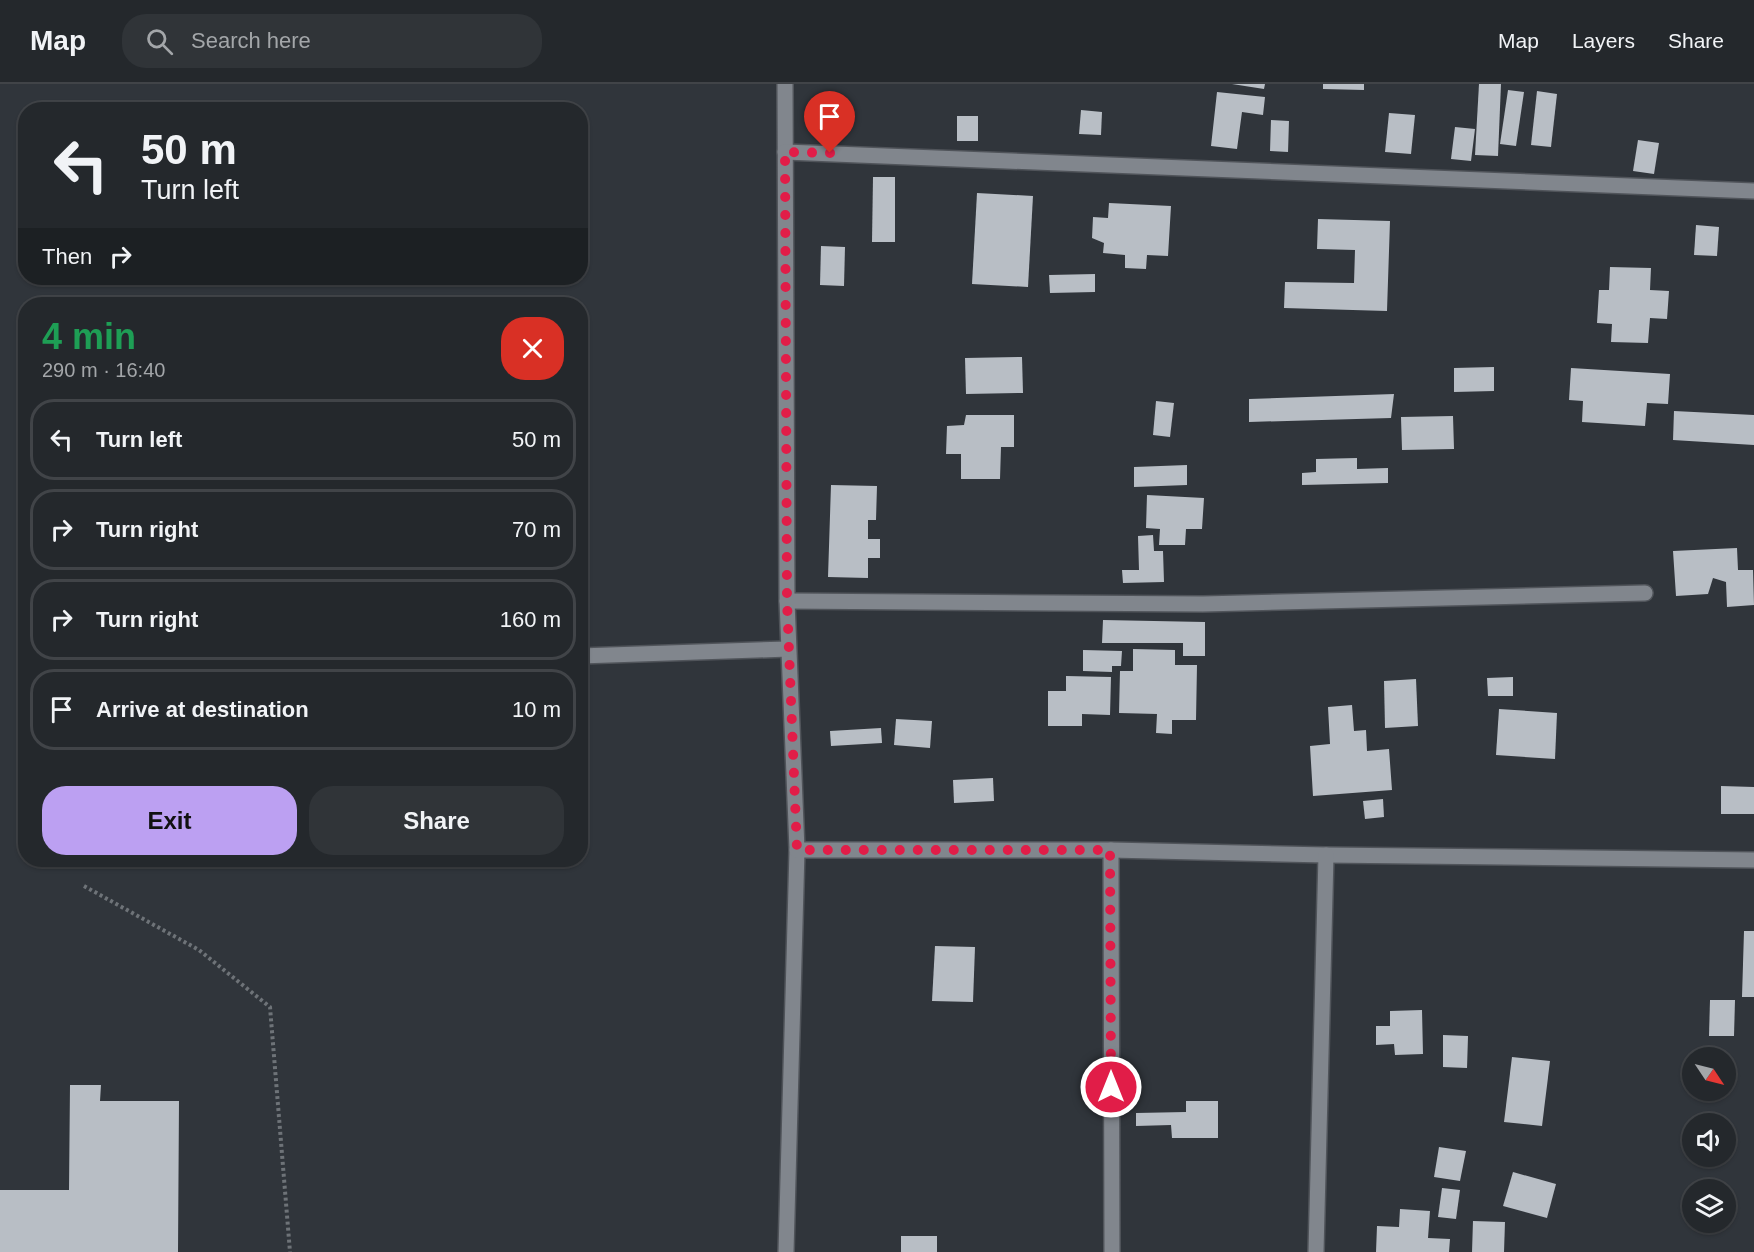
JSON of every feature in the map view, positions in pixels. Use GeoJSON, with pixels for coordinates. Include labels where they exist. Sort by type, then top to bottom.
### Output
{"type":"FeatureCollection","features":[{"type":"Feature","properties":{"kind":"street"},"geometry":{"type":"LineString","coordinates":[[785,84],[787,601],[797,850],[786,1252]]}},
{"type":"Feature","properties":{"kind":"street"},"geometry":{"type":"LineString","coordinates":[[785,152],[1754,192]]}},
{"type":"Feature","properties":{"kind":"street"},"geometry":{"type":"LineString","coordinates":[[787,601],[1203,604],[1645,593]]}},
{"type":"Feature","properties":{"kind":"street"},"geometry":{"type":"LineString","coordinates":[[588,656],[788,649]]}},
{"type":"Feature","properties":{"kind":"street"},"geometry":{"type":"LineString","coordinates":[[797,850],[1110,850],[1754,860]]}},
{"type":"Feature","properties":{"kind":"street"},"geometry":{"type":"LineString","coordinates":[[1110,850],[1112,1252]]}},
{"type":"Feature","properties":{"kind":"street"},"geometry":{"type":"LineString","coordinates":[[1316,1252],[1326,855]]}},
{"type":"Feature","properties":{"kind":"path"},"geometry":{"type":"LineString","coordinates":[[84,886],[199,950],[270,1007],[290,1252]]}},
{"type":"Feature","properties":{"kind":"building"},"geometry":{"type":"Polygon","coordinates":[[[1232,84],[1265,84],[1264,89],[1232,84]]]}},
{"type":"Feature","properties":{"kind":"building"},"geometry":{"type":"Polygon","coordinates":[[[1323,84],[1364,84],[1364,90],[1323,89],[1323,84]]]}},
{"type":"Feature","properties":{"kind":"building"},"geometry":{"type":"Polygon","coordinates":[[[1479,84],[1501,84],[1498,156],[1475,155],[1479,84]]]}},
{"type":"Feature","properties":{"kind":"building"},"geometry":{"type":"Polygon","coordinates":[[[1508,90],[1524,92],[1516,146],[1500,144],[1508,90]]]}},
{"type":"Feature","properties":{"kind":"building"},"geometry":{"type":"Polygon","coordinates":[[[1537,91],[1557,94],[1551,147],[1531,145],[1537,91]]]}},
{"type":"Feature","properties":{"kind":"building"},"geometry":{"type":"Polygon","coordinates":[[[1217,92],[1265,97],[1263,115],[1242,112],[1237,149],[1211,146],[1217,92]]]}},
{"type":"Feature","properties":{"kind":"building"},"geometry":{"type":"Polygon","coordinates":[[[1081,110],[1102,112],[1101,135],[1079,134],[1081,110]]]}},
{"type":"Feature","properties":{"kind":"building"},"geometry":{"type":"Polygon","coordinates":[[[1389,113],[1415,115],[1411,154],[1385,152],[1389,113]]]}},
{"type":"Feature","properties":{"kind":"building"},"geometry":{"type":"Polygon","coordinates":[[[957,116],[978,116],[978,141],[957,141],[957,116]]]}},
{"type":"Feature","properties":{"kind":"building"},"geometry":{"type":"Polygon","coordinates":[[[1271,120],[1289,121],[1288,152],[1270,151],[1271,120]]]}},
{"type":"Feature","properties":{"kind":"building"},"geometry":{"type":"Polygon","coordinates":[[[1455,127],[1475,129],[1471,161],[1451,159],[1455,127]]]}},
{"type":"Feature","properties":{"kind":"building"},"geometry":{"type":"Polygon","coordinates":[[[1638,140],[1659,143],[1654,174],[1633,171],[1638,140]]]}},
{"type":"Feature","properties":{"kind":"building"},"geometry":{"type":"Polygon","coordinates":[[[873,177],[895,177],[895,242],[872,242],[873,177]]]}},
{"type":"Feature","properties":{"kind":"building"},"geometry":{"type":"Polygon","coordinates":[[[977,193],[1033,196],[1028,287],[972,284],[977,193]]]}},
{"type":"Feature","properties":{"kind":"building"},"geometry":{"type":"Polygon","coordinates":[[[1109,203],[1171,206],[1168,256],[1147,255],[1146,269],[1125,268],[1125,255],[1103,253],[1104,243],[1092,238],[1093,217],[1108,218],[1109,203]]]}},
{"type":"Feature","properties":{"kind":"building"},"geometry":{"type":"Polygon","coordinates":[[[1318,219],[1390,221],[1387,311],[1284,308],[1285,282],[1354,283],[1355,250],[1317,249],[1318,219]]]}},
{"type":"Feature","properties":{"kind":"building"},"geometry":{"type":"Polygon","coordinates":[[[1696,225],[1719,227],[1717,256],[1694,255],[1696,225]]]}},
{"type":"Feature","properties":{"kind":"building"},"geometry":{"type":"Polygon","coordinates":[[[821,246],[845,247],[844,286],[820,285],[821,246]]]}},
{"type":"Feature","properties":{"kind":"building"},"geometry":{"type":"Polygon","coordinates":[[[1610,267],[1651,268],[1650,290],[1669,291],[1667,319],[1650,318],[1648,343],[1611,342],[1612,324],[1597,323],[1599,290],[1609,290],[1610,267]]]}},
{"type":"Feature","properties":{"kind":"building"},"geometry":{"type":"Polygon","coordinates":[[[1095,274],[1095,292],[1050,293],[1049,275],[1095,274]]]}},
{"type":"Feature","properties":{"kind":"building"},"geometry":{"type":"Polygon","coordinates":[[[1022,357],[1023,393],[966,394],[965,358],[1022,357]]]}},
{"type":"Feature","properties":{"kind":"building"},"geometry":{"type":"Polygon","coordinates":[[[1494,367],[1494,391],[1454,392],[1454,368],[1494,367]]]}},
{"type":"Feature","properties":{"kind":"building"},"geometry":{"type":"Polygon","coordinates":[[[1571,368],[1670,374],[1668,404],[1647,403],[1645,426],[1582,422],[1583,401],[1569,400],[1571,368]]]}},
{"type":"Feature","properties":{"kind":"building"},"geometry":{"type":"Polygon","coordinates":[[[1394,394],[1391,418],[1249,422],[1249,399],[1394,394]]]}},
{"type":"Feature","properties":{"kind":"building"},"geometry":{"type":"Polygon","coordinates":[[[1156,401],[1174,403],[1170,437],[1153,435],[1156,401]]]}},
{"type":"Feature","properties":{"kind":"building"},"geometry":{"type":"Polygon","coordinates":[[[1674,411],[1754,415],[1754,445],[1673,440],[1674,411]]]}},
{"type":"Feature","properties":{"kind":"building"},"geometry":{"type":"Polygon","coordinates":[[[966,415],[1014,415],[1014,447],[1001,447],[1000,479],[961,479],[961,454],[946,454],[947,426],[964,425],[966,415]]]}},
{"type":"Feature","properties":{"kind":"building"},"geometry":{"type":"Polygon","coordinates":[[[1453,416],[1454,449],[1402,450],[1401,417],[1453,416]]]}},
{"type":"Feature","properties":{"kind":"building"},"geometry":{"type":"Polygon","coordinates":[[[1357,458],[1357,469],[1388,468],[1388,483],[1302,485],[1302,473],[1316,472],[1316,459],[1357,458]]]}},
{"type":"Feature","properties":{"kind":"building"},"geometry":{"type":"Polygon","coordinates":[[[1187,465],[1187,485],[1134,487],[1134,467],[1187,465]]]}},
{"type":"Feature","properties":{"kind":"building"},"geometry":{"type":"Polygon","coordinates":[[[831,485],[877,486],[876,520],[868,520],[868,539],[880,539],[880,558],[868,558],[868,578],[828,577],[831,485]]]}},
{"type":"Feature","properties":{"kind":"building"},"geometry":{"type":"Polygon","coordinates":[[[1147,495],[1204,498],[1202,529],[1186,529],[1185,545],[1159,545],[1160,529],[1146,528],[1147,495]]]}},
{"type":"Feature","properties":{"kind":"building"},"geometry":{"type":"Polygon","coordinates":[[[1153,535],[1154,551],[1163,551],[1164,582],[1123,583],[1122,570],[1139,570],[1138,536],[1153,535]]]}},
{"type":"Feature","properties":{"kind":"building"},"geometry":{"type":"Polygon","coordinates":[[[1737,548],[1738,570],[1753,570],[1754,605],[1727,607],[1726,582],[1713,578],[1708,594],[1676,596],[1673,551],[1737,548]]]}},
{"type":"Feature","properties":{"kind":"building"},"geometry":{"type":"Polygon","coordinates":[[[1103,620],[1205,622],[1205,656],[1183,656],[1183,643],[1102,643],[1103,620]]]}},
{"type":"Feature","properties":{"kind":"building"},"geometry":{"type":"Polygon","coordinates":[[[1133,649],[1175,650],[1175,665],[1197,665],[1196,720],[1172,720],[1172,734],[1156,733],[1157,714],[1119,713],[1120,671],[1133,671],[1133,649]]]}},
{"type":"Feature","properties":{"kind":"building"},"geometry":{"type":"Polygon","coordinates":[[[1083,650],[1122,651],[1121,666],[1112,666],[1112,672],[1083,671],[1083,650]]]}},
{"type":"Feature","properties":{"kind":"building"},"geometry":{"type":"Polygon","coordinates":[[[1066,676],[1111,677],[1110,715],[1082,714],[1082,726],[1048,726],[1048,691],[1066,691],[1066,676]]]}},
{"type":"Feature","properties":{"kind":"building"},"geometry":{"type":"Polygon","coordinates":[[[1513,677],[1513,696],[1488,696],[1487,678],[1513,677]]]}},
{"type":"Feature","properties":{"kind":"building"},"geometry":{"type":"Polygon","coordinates":[[[1416,679],[1418,726],[1385,728],[1384,681],[1416,679]]]}},
{"type":"Feature","properties":{"kind":"building"},"geometry":{"type":"Polygon","coordinates":[[[1352,705],[1354,731],[1366,730],[1367,751],[1389,749],[1392,790],[1313,796],[1310,746],[1330,744],[1328,707],[1352,705]]]}},
{"type":"Feature","properties":{"kind":"building"},"geometry":{"type":"Polygon","coordinates":[[[1499,709],[1557,713],[1555,759],[1496,755],[1499,709]]]}},
{"type":"Feature","properties":{"kind":"building"},"geometry":{"type":"Polygon","coordinates":[[[896,719],[932,721],[930,748],[894,745],[896,719]]]}},
{"type":"Feature","properties":{"kind":"building"},"geometry":{"type":"Polygon","coordinates":[[[881,728],[882,743],[831,746],[830,731],[881,728]]]}},
{"type":"Feature","properties":{"kind":"building"},"geometry":{"type":"Polygon","coordinates":[[[993,778],[994,801],[954,803],[953,780],[993,778]]]}},
{"type":"Feature","properties":{"kind":"building"},"geometry":{"type":"Polygon","coordinates":[[[1721,786],[1754,787],[1754,814],[1721,814],[1721,786]]]}},
{"type":"Feature","properties":{"kind":"building"},"geometry":{"type":"Polygon","coordinates":[[[1383,799],[1384,817],[1365,819],[1363,801],[1383,799]]]}},
{"type":"Feature","properties":{"kind":"building"},"geometry":{"type":"Polygon","coordinates":[[[1744,931],[1754,931],[1754,997],[1742,997],[1744,931]]]}},
{"type":"Feature","properties":{"kind":"building"},"geometry":{"type":"Polygon","coordinates":[[[935,946],[975,947],[973,1002],[932,1001],[935,946]]]}},
{"type":"Feature","properties":{"kind":"building"},"geometry":{"type":"Polygon","coordinates":[[[1710,1000],[1735,1000],[1734,1036],[1709,1036],[1710,1000]]]}},
{"type":"Feature","properties":{"kind":"building"},"geometry":{"type":"Polygon","coordinates":[[[1422,1010],[1423,1054],[1395,1055],[1394,1044],[1376,1045],[1376,1026],[1390,1026],[1390,1011],[1422,1010]]]}},
{"type":"Feature","properties":{"kind":"building"},"geometry":{"type":"Polygon","coordinates":[[[1443,1035],[1468,1036],[1467,1068],[1443,1067],[1443,1035]]]}},
{"type":"Feature","properties":{"kind":"building"},"geometry":{"type":"Polygon","coordinates":[[[1512,1057],[1550,1061],[1542,1126],[1504,1122],[1512,1057]]]}},
{"type":"Feature","properties":{"kind":"building"},"geometry":{"type":"Polygon","coordinates":[[[70,1085],[101,1085],[100,1101],[179,1101],[178,1252],[0,1252],[0,1190],[69,1190],[70,1085]]]}},
{"type":"Feature","properties":{"kind":"building"},"geometry":{"type":"Polygon","coordinates":[[[1186,1101],[1218,1101],[1218,1138],[1172,1138],[1171,1125],[1136,1126],[1136,1113],[1186,1112],[1186,1101]]]}},
{"type":"Feature","properties":{"kind":"building"},"geometry":{"type":"Polygon","coordinates":[[[1439,1147],[1466,1151],[1460,1181],[1434,1177],[1439,1147]]]}},
{"type":"Feature","properties":{"kind":"building"},"geometry":{"type":"Polygon","coordinates":[[[1513,1172],[1556,1184],[1547,1218],[1503,1206],[1513,1172]]]}},
{"type":"Feature","properties":{"kind":"building"},"geometry":{"type":"Polygon","coordinates":[[[1442,1188],[1460,1190],[1456,1219],[1438,1217],[1442,1188]]]}},
{"type":"Feature","properties":{"kind":"building"},"geometry":{"type":"Polygon","coordinates":[[[1400,1209],[1430,1211],[1428,1238],[1450,1239],[1449,1252],[1376,1252],[1377,1226],[1399,1227],[1400,1209]]]}},
{"type":"Feature","properties":{"kind":"building"},"geometry":{"type":"Polygon","coordinates":[[[1473,1221],[1505,1222],[1504,1252],[1472,1252],[1473,1221]]]}},
{"type":"Feature","properties":{"kind":"building"},"geometry":{"type":"Polygon","coordinates":[[[901,1236],[937,1236],[937,1252],[901,1252],[901,1236]]]}},
{"type":"Feature","properties":{"kind":"route"},"geometry":{"type":"LineString","coordinates":[[830,153],[785,152],[787,601],[797,850],[1110,850],[1111,1087]]}}]}
